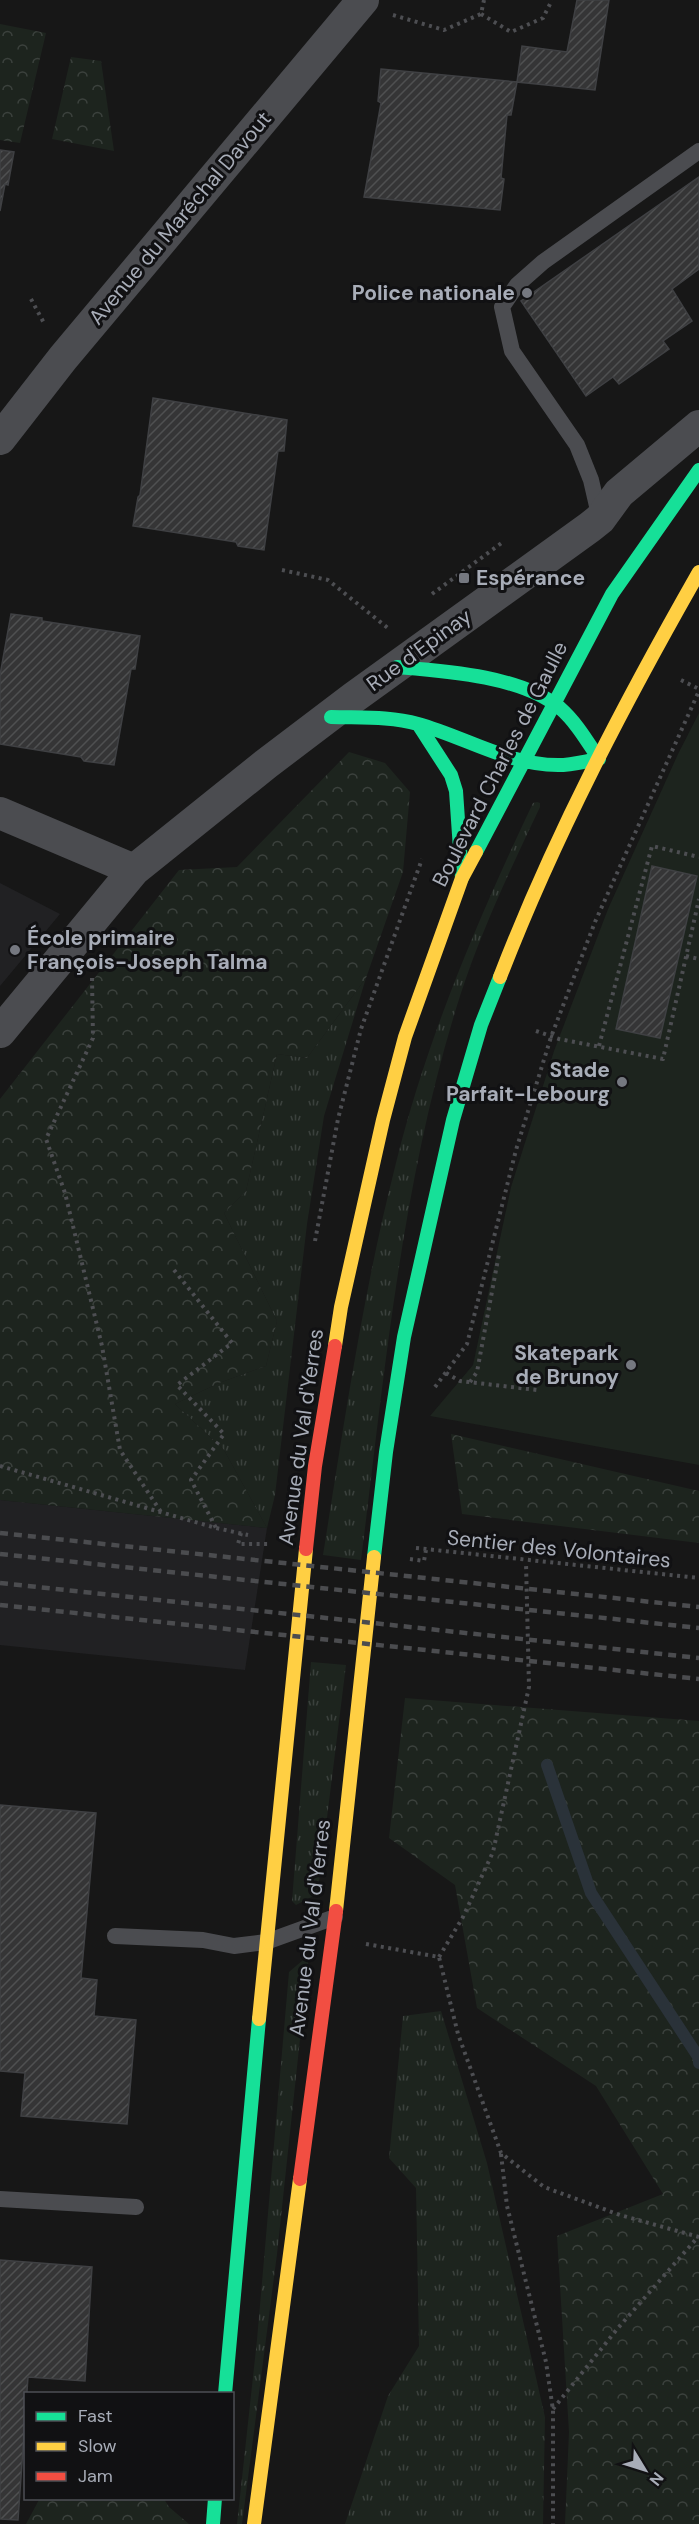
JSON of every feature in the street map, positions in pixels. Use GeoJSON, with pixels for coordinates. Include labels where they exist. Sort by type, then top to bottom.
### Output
{"type":"FeatureCollection","features":[{"type":"Feature","properties":{"kind":"main road","name":"Boulevard Charles de Gaulle"},"geometry":{"type":"LineString","coordinates":[[355,1240],[405,1037],[462,878],[612,594],[699,470]]}},
{"type":"Feature","properties":{"kind":"main road"},"geometry":{"type":"LineString","coordinates":[[599,759],[648,662],[698,578]]}},
{"type":"Feature","properties":{"kind":"main road"},"geometry":{"type":"LineString","coordinates":[[397,667],[443,670],[519,688],[554,703],[577,726],[599,759]]}},
{"type":"Feature","properties":{"kind":"main road"},"geometry":{"type":"LineString","coordinates":[[330,717],[397,719],[418,724],[487,751],[524,762],[559,765],[599,759]]}},
{"type":"Feature","properties":{"kind":"main road"},"geometry":{"type":"LineString","coordinates":[[418,724],[451,775],[456,791],[462,878]]}},
{"type":"Feature","properties":{"kind":"main road","name":"Avenue du Val d'Yerres"},"geometry":{"type":"LineString","coordinates":[[254,2524],[335,1917],[386,1452],[404,1338],[453,1120],[481,1025],[518,929],[599,759]]}},
{"type":"Feature","properties":{"kind":"main road","name":"Avenue du Val d'Yerres"},"geometry":{"type":"LineString","coordinates":[[225,2392],[266,1942],[315,1466],[341,1307],[355,1240]]}},
{"type":"Feature","properties":{"kind":"main road"},"geometry":{"type":"LineString","coordinates":[[213,2524],[215,2500]]}},
{"type":"Feature","properties":{"kind":"street","name":"Avenue du Maréchal Davout"},"geometry":{"type":"LineString","coordinates":[[0,439],[63,358],[361,3]]}},
{"type":"Feature","properties":{"kind":"street","name":"Rue d'Epinay"},"geometry":{"type":"LineString","coordinates":[[0,1032],[134,870],[266,764],[353,698],[600,519],[619,494],[699,426]]}},
{"type":"Feature","properties":{"kind":"street"},"geometry":{"type":"LineString","coordinates":[[0,813],[134,870]]}},
{"type":"Feature","properties":{"kind":"lane"},"geometry":{"type":"LineString","coordinates":[[600,519],[591,480],[577,445],[512,351],[502,308],[517,285],[543,262],[699,151]]}},
{"type":"Feature","properties":{"kind":"lane"},"geometry":{"type":"LineString","coordinates":[[115,1936],[203,1940],[234,1946],[266,1942],[335,1917]]}},
{"type":"Feature","properties":{"kind":"lane"},"geometry":{"type":"LineString","coordinates":[[0,2199],[136,2207]]}},
{"type":"Feature","properties":{"kind":"path"},"geometry":{"type":"LineString","coordinates":[[481,14],[484,0]]}},
{"type":"Feature","properties":{"kind":"path"},"geometry":{"type":"LineString","coordinates":[[481,14],[511,32],[543,18],[552,0]]}},
{"type":"Feature","properties":{"kind":"path"},"geometry":{"type":"LineString","coordinates":[[361,3],[444,30],[481,14]]}},
{"type":"Feature","properties":{"kind":"path"},"geometry":{"type":"LineString","coordinates":[[282,570],[328,580],[375,618]]}},
{"type":"Feature","properties":{"kind":"path"},"geometry":{"type":"LineString","coordinates":[[537,1390],[460,1381],[446,1373],[467,1344],[516,1150],[551,1037],[595,922],[699,690],[676,677]]}},
{"type":"Feature","properties":{"kind":"path"},"geometry":{"type":"LineString","coordinates":[[599,1046],[651,846],[699,858]]}},
{"type":"Feature","properties":{"kind":"path"},"geometry":{"type":"LineString","coordinates":[[536,1031],[551,1037],[663,1059],[699,899]]}},
{"type":"Feature","properties":{"kind":"path"},"geometry":{"type":"LineString","coordinates":[[71,946],[92,966],[93,1038],[46,1139],[65,1193],[102,1346],[120,1450],[161,1512]]}},
{"type":"Feature","properties":{"kind":"path"},"geometry":{"type":"LineString","coordinates":[[686,956],[699,959]]}},
{"type":"Feature","properties":{"kind":"path"},"geometry":{"type":"LineString","coordinates":[[470,1382],[477,1372],[499,1254]]}},
{"type":"Feature","properties":{"kind":"path"},"geometry":{"type":"LineString","coordinates":[[174,1270],[232,1342],[177,1385],[224,1434],[191,1480],[216,1528]]}},
{"type":"Feature","properties":{"kind":"path"},"geometry":{"type":"LineString","coordinates":[[0,1466],[216,1528],[248,1534]]}},
{"type":"Feature","properties":{"kind":"path"},"geometry":{"type":"LineString","coordinates":[[241,1533],[238,1544],[269,1544],[270,1535]]}},
{"type":"Feature","properties":{"kind":"path","name":"Sentier des Volontaires"},"geometry":{"type":"LineString","coordinates":[[416,1548],[526,1562],[699,1578]]}},
{"type":"Feature","properties":{"kind":"path"},"geometry":{"type":"LineString","coordinates":[[403,1558],[424,1561],[426,1550]]}},
{"type":"Feature","properties":{"kind":"path"},"geometry":{"type":"LineString","coordinates":[[526,1562],[529,1687],[493,1852],[463,1917],[439,1958],[458,2034],[501,2153],[507,2206],[546,2362],[553,2410],[553,2524]]}},
{"type":"Feature","properties":{"kind":"path"},"geometry":{"type":"LineString","coordinates":[[360,1943],[439,1958]]}},
{"type":"Feature","properties":{"kind":"path"},"geometry":{"type":"LineString","coordinates":[[501,2153],[544,2187],[620,2215],[699,2237],[618,2328],[553,2410]]}},
{"type":"Feature","properties":{"kind":"shaded area","name":"École primaire François-Joseph Talma"},"geometry":{"type":"Polygon","coordinates":[[[0,883],[60,914],[0,986],[0,883]]]}},
{"type":"Feature","properties":{"kind":"shaded area"},"geometry":{"type":"Polygon","coordinates":[[[0,1500],[267,1528],[245,1670],[0,1645],[0,1500]]]}},
{"type":"Feature","properties":{"kind":"green space"},"geometry":{"type":"Polygon","coordinates":[[[0,24],[46,33],[20,143],[0,140],[0,24]]]}},
{"type":"Feature","properties":{"kind":"green space"},"geometry":{"type":"Polygon","coordinates":[[[71,57],[101,61],[114,151],[52,139],[71,57]]]}},
{"type":"Feature","properties":{"kind":"green space","name":"Stade Parfait-Lebourg"},"geometry":{"type":"Polygon","coordinates":[[[699,713],[699,1465],[430,1416],[473,1365],[511,1187],[554,1051],[608,909],[699,713]]]}},
{"type":"Feature","properties":{"kind":"green space"},"geometry":{"type":"Polygon","coordinates":[[[349,752],[385,763],[410,792],[403,872],[366,978],[307,1058],[277,1054],[246,1191],[224,1213],[277,1321],[266,1366],[219,1383],[175,1404],[224,1450],[267,1528],[0,1500],[0,1099],[179,870],[237,867],[349,752]]]}},
{"type":"Feature","properties":{"kind":"green space"},"geometry":{"type":"Polygon","coordinates":[[[533,803],[540,803],[540,807],[497,900],[468,972],[440,1065],[423,1134],[398,1275],[361,1560],[323,1555],[364,1309],[384,1212],[409,1116],[438,1025],[474,935],[533,803]]]}},
{"type":"Feature","properties":{"kind":"green space"},"geometry":{"type":"Polygon","coordinates":[[[366,978],[324,1116],[307,1224],[275,1495],[267,1528],[224,1450],[175,1404],[219,1383],[266,1366],[277,1321],[224,1213],[246,1191],[277,1054],[307,1058],[366,978]]]}},
{"type":"Feature","properties":{"kind":"green space"},"geometry":{"type":"Polygon","coordinates":[[[451,1434],[699,1491],[699,1543],[462,1514],[451,1434]]]}},
{"type":"Feature","properties":{"kind":"green space"},"geometry":{"type":"Polygon","coordinates":[[[311,1662],[346,1665],[318,1890],[317,1894],[296,1905],[292,1901],[311,1662]]]}},
{"type":"Feature","properties":{"kind":"green space"},"geometry":{"type":"Polygon","coordinates":[[[405,1698],[699,1721],[699,2524],[565,2524],[569,2432],[557,2236],[663,2194],[596,2086],[477,2008],[455,1885],[389,1838],[405,1698]]]}},
{"type":"Feature","properties":{"kind":"green space"},"geometry":{"type":"Polygon","coordinates":[[[309,1955],[277,2254],[242,2524],[237,2524],[257,2340],[289,1972],[309,1955]]]}},
{"type":"Feature","properties":{"kind":"green space"},"geometry":{"type":"Polygon","coordinates":[[[441,2011],[487,2163],[545,2417],[543,2524],[345,2524],[388,2396],[419,2346],[416,2188],[389,2158],[403,2016],[441,2011]]]}},
{"type":"Feature","properties":{"kind":"green space"},"geometry":{"type":"Polygon","coordinates":[[[39,2500],[165,2500],[169,2507],[189,2524],[26,2524],[39,2500]]]}},
{"type":"Feature","properties":{"kind":"building"},"geometry":{"type":"Polygon","coordinates":[[[577,0],[609,0],[595,90],[517,82],[522,46],[567,52],[577,0]]]}},
{"type":"Feature","properties":{"kind":"building"},"geometry":{"type":"Polygon","coordinates":[[[381,69],[517,82],[511,115],[507,115],[500,210],[364,197],[381,103],[378,101],[381,69]]]}},
{"type":"Feature","properties":{"kind":"building"},"geometry":{"type":"Polygon","coordinates":[[[0,150],[14,152],[0,211],[0,150]]]}},
{"type":"Feature","properties":{"kind":"building"},"geometry":{"type":"Polygon","coordinates":[[[699,177],[699,269],[672,289],[692,321],[663,341],[669,349],[619,384],[613,377],[586,396],[521,301],[699,177]]]}},
{"type":"Feature","properties":{"kind":"building"},"geometry":{"type":"Polygon","coordinates":[[[153,398],[287,420],[284,451],[278,451],[264,550],[238,546],[236,542],[133,526],[140,495],[153,398]]]}},
{"type":"Feature","properties":{"kind":"building"},"geometry":{"type":"Polygon","coordinates":[[[11,614],[140,636],[135,669],[131,669],[114,765],[84,761],[81,757],[0,744],[0,675],[11,614]]]}},
{"type":"Feature","properties":{"kind":"building"},"geometry":{"type":"Polygon","coordinates":[[[652,866],[697,876],[660,1038],[616,1029],[652,866]]]}},
{"type":"Feature","properties":{"kind":"building"},"geometry":{"type":"Polygon","coordinates":[[[0,1805],[96,1813],[81,1978],[97,1980],[94,2016],[136,2020],[127,2124],[21,2116],[25,2073],[0,2071],[0,1805]]]}},
{"type":"Feature","properties":{"kind":"building"},"geometry":{"type":"Polygon","coordinates":[[[0,2260],[92,2267],[85,2381],[28,2377],[27,2392],[24,2392],[24,2434],[18,2520],[0,2519],[0,2260]]]}},
{"type":"Feature","properties":{"kind":"waterway"},"geometry":{"type":"LineString","coordinates":[[547,1765],[591,1893],[699,2058],[699,2063]]}},
{"type":"Feature","properties":{"kind":"railway"},"geometry":{"type":"LineString","coordinates":[[0,1533],[699,1607]]}},
{"type":"Feature","properties":{"kind":"railway"},"geometry":{"type":"LineString","coordinates":[[0,1554],[699,1628]]}},
{"type":"Feature","properties":{"kind":"railway"},"geometry":{"type":"LineString","coordinates":[[0,1583],[699,1658]]}},
{"type":"Feature","properties":{"kind":"railway"},"geometry":{"type":"LineString","coordinates":[[0,1605],[699,1679]]}},
{"type":"Feature","properties":{"kind":"traffic: fast"},"geometry":{"type":"LineString","coordinates":[[476,852],[612,594],[699,470]]}},
{"type":"Feature","properties":{"kind":"traffic: fast"},"geometry":{"type":"LineString","coordinates":[[397,667],[482,677],[504,682],[544,697],[571,719],[599,759]]}},
{"type":"Feature","properties":{"kind":"traffic: fast"},"geometry":{"type":"LineString","coordinates":[[331,717],[407,721],[504,755],[540,764],[563,765],[599,759]]}},
{"type":"Feature","properties":{"kind":"traffic: fast"},"geometry":{"type":"LineString","coordinates":[[418,724],[451,775],[456,791],[462,878]]}},
{"type":"Feature","properties":{"kind":"traffic: fast"},"geometry":{"type":"LineString","coordinates":[[374,1557],[386,1452],[404,1337],[453,1120],[481,1025],[500,977]]}},
{"type":"Feature","properties":{"kind":"traffic: fast"},"geometry":{"type":"LineString","coordinates":[[225,2392],[259,2019]]}},
{"type":"Feature","properties":{"kind":"traffic: fast"},"geometry":{"type":"LineString","coordinates":[[213,2524],[215,2500]]}},
{"type":"Feature","properties":{"kind":"traffic: slow"},"geometry":{"type":"LineString","coordinates":[[500,977],[543,873],[592,771],[644,670],[699,572]]}},
{"type":"Feature","properties":{"kind":"traffic: slow"},"geometry":{"type":"LineString","coordinates":[[335,1346],[341,1307],[383,1120],[405,1037],[462,878],[476,852]]}},
{"type":"Feature","properties":{"kind":"traffic: slow"},"geometry":{"type":"LineString","coordinates":[[259,2019],[306,1549]]}},
{"type":"Feature","properties":{"kind":"traffic: slow"},"geometry":{"type":"LineString","coordinates":[[336,1911],[374,1557]]}},
{"type":"Feature","properties":{"kind":"traffic: slow"},"geometry":{"type":"LineString","coordinates":[[254,2524],[300,2179]]}},
{"type":"Feature","properties":{"kind":"traffic: jam"},"geometry":{"type":"LineString","coordinates":[[306,1549],[315,1466],[335,1346]]}},
{"type":"Feature","properties":{"kind":"traffic: jam"},"geometry":{"type":"LineString","coordinates":[[300,2179],[336,1911]]}},
{"type":"Feature","properties":{"kind":"place","name":"Police nationale"},"geometry":{"type":"Point","coordinates":[527,293]}},
{"type":"Feature","properties":{"kind":"place","name":"Espérance"},"geometry":{"type":"Point","coordinates":[464,578]}},
{"type":"Feature","properties":{"kind":"place","name":"École primaire François-Joseph Talma"},"geometry":{"type":"Point","coordinates":[15,950]}},
{"type":"Feature","properties":{"kind":"place","name":"Stade Parfait-Lebourg"},"geometry":{"type":"Point","coordinates":[622,1082]}},
{"type":"Feature","properties":{"kind":"place","name":"Skatepark de Brunoy"},"geometry":{"type":"Point","coordinates":[631,1365]}}]}
